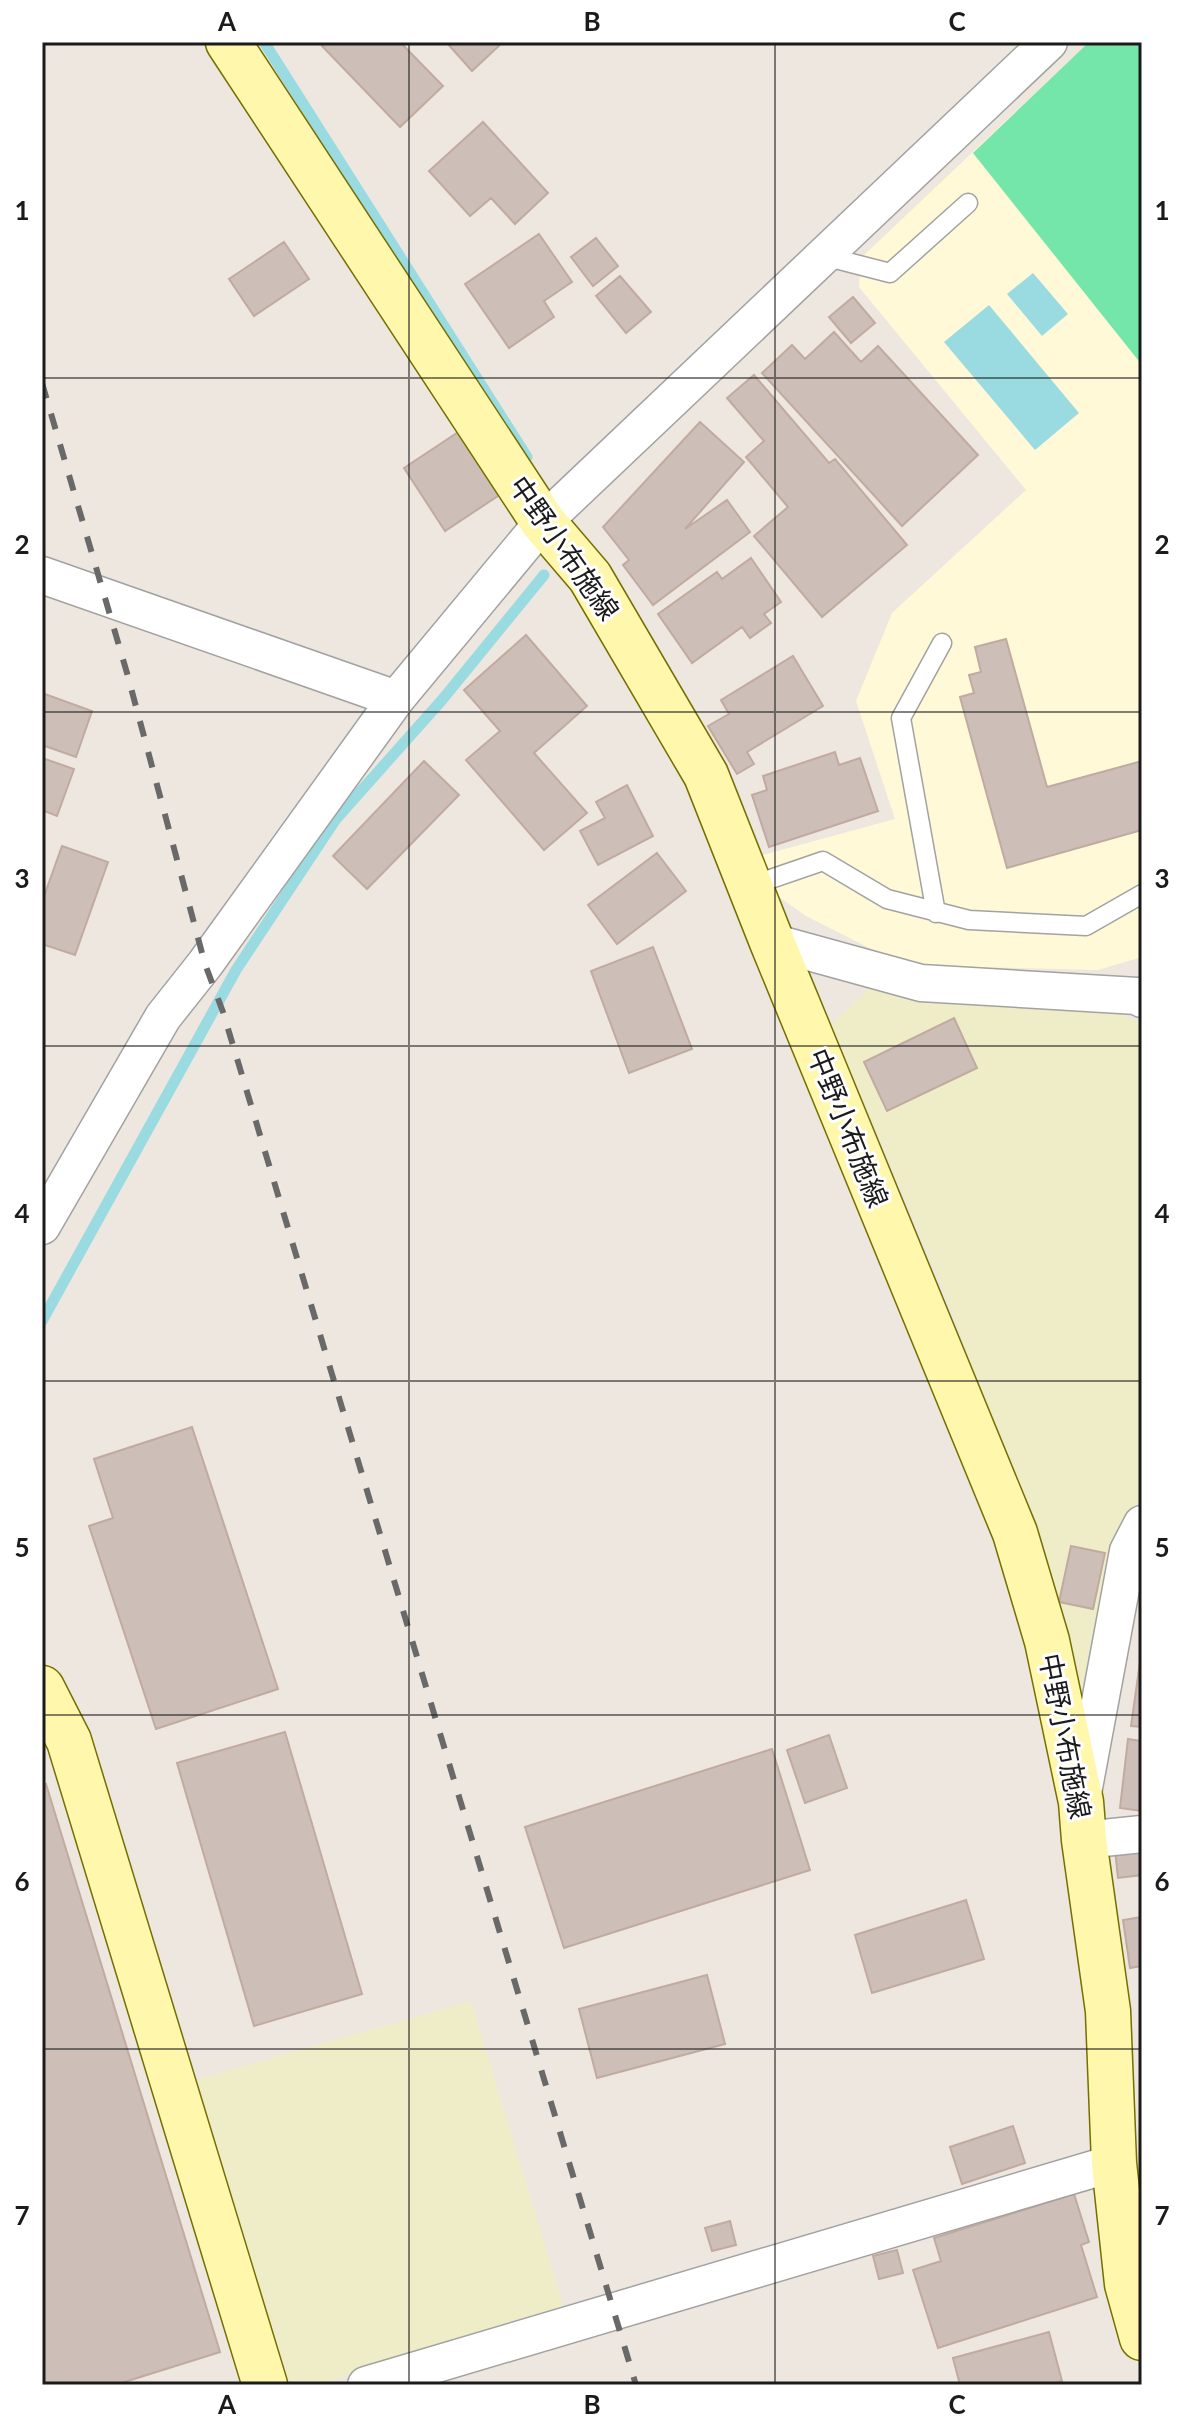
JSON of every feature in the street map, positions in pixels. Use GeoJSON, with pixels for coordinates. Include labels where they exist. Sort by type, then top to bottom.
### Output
{"type":"FeatureCollection","features":[{"type":"Feature","properties":{"kind":"main road","name":"中野小布施線"},"geometry":{"type":"LineString","coordinates":[[228,42],[543,522],[590,577],[706,775],[1015,1533],[1047,1641],[1082,1821],[1108,2011],[1114,2163],[1127,2284],[1142,2338]]}},
{"type":"Feature","properties":{"kind":"main road"},"geometry":{"type":"LineString","coordinates":[[42,1688],[69,1741],[265,2385]]}},
{"type":"Feature","properties":{"kind":"street"},"geometry":{"type":"LineString","coordinates":[[42,1226],[163,1017],[205,964],[396,699],[543,522],[1049,42]]}},
{"type":"Feature","properties":{"kind":"street"},"geometry":{"type":"LineString","coordinates":[[42,575],[396,699]]}},
{"type":"Feature","properties":{"kind":"street"},"geometry":{"type":"LineString","coordinates":[[772,942],[921,983],[1140,996]]}},
{"type":"Feature","properties":{"kind":"street"},"geometry":{"type":"LineString","coordinates":[[1142,1524],[1128,1551],[1082,1821],[1142,1834]]}},
{"type":"Feature","properties":{"kind":"street"},"geometry":{"type":"LineString","coordinates":[[366,2385],[1114,2163]]}},
{"type":"Feature","properties":{"kind":"lane"},"geometry":{"type":"LineString","coordinates":[[824,256],[890,273],[968,203]]}},
{"type":"Feature","properties":{"kind":"lane"},"geometry":{"type":"LineString","coordinates":[[936,913],[901,718],[942,643]]}},
{"type":"Feature","properties":{"kind":"lane"},"geometry":{"type":"LineString","coordinates":[[750,886],[823,861],[887,899],[936,913],[969,920],[1086,926],[1142,894]]}},
{"type":"Feature","properties":{"kind":"shaded area"},"geometry":{"type":"Polygon","coordinates":[[[1089,42],[1142,42],[1142,957],[1098,970],[903,965],[806,916],[776,895],[759,856],[895,819],[856,701],[892,613],[1026,490],[859,287],[861,258],[1089,42]]]}},
{"type":"Feature","properties":{"kind":"shaded area"},"geometry":{"type":"Polygon","coordinates":[[[869,988],[925,999],[1121,1014],[1142,1024],[1142,1494],[1119,1541],[1080,1708],[1047,1577],[945,1293],[831,1025],[869,988]]]}},
{"type":"Feature","properties":{"kind":"shaded area"},"geometry":{"type":"Polygon","coordinates":[[[471,2001],[564,2308],[316,2385],[295,2385],[282,2373],[196,2080],[471,2001]]]}},
{"type":"Feature","properties":{"kind":"green space"},"geometry":{"type":"Polygon","coordinates":[[[1089,42],[1142,42],[1142,365],[973,153],[1089,42]]]}},
{"type":"Feature","properties":{"kind":"water"},"geometry":{"type":"Polygon","coordinates":[[[1033,273],[1068,314],[1042,336],[1007,294],[1033,273]]]}},
{"type":"Feature","properties":{"kind":"water"},"geometry":{"type":"Polygon","coordinates":[[[989,305],[1079,413],[1035,450],[944,342],[989,305]]]}},
{"type":"Feature","properties":{"kind":"building"},"geometry":{"type":"Polygon","coordinates":[[[326,42],[400,42],[443,86],[400,127],[322,46],[326,42]]]}},
{"type":"Feature","properties":{"kind":"building"},"geometry":{"type":"Polygon","coordinates":[[[446,42],[503,42],[472,71],[446,42]]]}},
{"type":"Feature","properties":{"kind":"building"},"geometry":{"type":"Polygon","coordinates":[[[483,122],[548,193],[515,224],[491,198],[470,216],[429,171],[483,122]]]}},
{"type":"Feature","properties":{"kind":"building"},"geometry":{"type":"Polygon","coordinates":[[[539,234],[572,282],[544,301],[554,317],[509,348],[465,284],[539,234]]]}},
{"type":"Feature","properties":{"kind":"building"},"geometry":{"type":"Polygon","coordinates":[[[596,238],[618,266],[593,286],[571,257],[596,238]]]}},
{"type":"Feature","properties":{"kind":"building"},"geometry":{"type":"Polygon","coordinates":[[[284,242],[309,279],[254,316],[229,279],[284,242]]]}},
{"type":"Feature","properties":{"kind":"building"},"geometry":{"type":"Polygon","coordinates":[[[620,276],[651,312],[626,333],[596,296],[620,276]]]}},
{"type":"Feature","properties":{"kind":"building"},"geometry":{"type":"Polygon","coordinates":[[[853,297],[875,323],[851,343],[829,317],[853,297]]]}},
{"type":"Feature","properties":{"kind":"building"},"geometry":{"type":"Polygon","coordinates":[[[834,332],[861,362],[878,346],[978,455],[902,526],[762,373],[792,345],[805,359],[834,332]]]}},
{"type":"Feature","properties":{"kind":"building"},"geometry":{"type":"Polygon","coordinates":[[[754,375],[829,463],[835,459],[907,545],[822,617],[754,536],[788,507],[746,457],[764,441],[727,398],[754,375]]]}},
{"type":"Feature","properties":{"kind":"building"},"geometry":{"type":"Polygon","coordinates":[[[700,422],[744,462],[685,529],[727,500],[750,532],[653,605],[623,565],[629,560],[603,527],[700,422]]]}},
{"type":"Feature","properties":{"kind":"building"},"geometry":{"type":"Polygon","coordinates":[[[460,431],[501,494],[445,531],[404,468],[460,431]]]}},
{"type":"Feature","properties":{"kind":"building"},"geometry":{"type":"Polygon","coordinates":[[[751,558],[781,602],[764,614],[771,623],[750,638],[742,627],[692,663],[658,614],[717,572],[722,579],[751,558]]]}},
{"type":"Feature","properties":{"kind":"building"},"geometry":{"type":"Polygon","coordinates":[[[526,635],[587,706],[534,753],[587,813],[544,850],[466,760],[500,731],[464,690],[526,635]]]}},
{"type":"Feature","properties":{"kind":"building"},"geometry":{"type":"Polygon","coordinates":[[[1006,639],[1047,787],[1142,761],[1142,830],[1007,868],[960,697],[974,693],[969,675],[981,672],[975,647],[1006,639]]]}},
{"type":"Feature","properties":{"kind":"building"},"geometry":{"type":"Polygon","coordinates":[[[793,656],[823,706],[747,752],[754,764],[737,774],[708,726],[729,714],[721,700],[793,656]]]}},
{"type":"Feature","properties":{"kind":"building"},"geometry":{"type":"Polygon","coordinates":[[[42,693],[92,711],[76,757],[42,745],[42,693]]]}},
{"type":"Feature","properties":{"kind":"building"},"geometry":{"type":"Polygon","coordinates":[[[835,752],[839,765],[860,758],[878,811],[769,847],[752,795],[767,790],[763,776],[835,752]]]}},
{"type":"Feature","properties":{"kind":"building"},"geometry":{"type":"Polygon","coordinates":[[[42,758],[74,769],[57,816],[42,810],[42,758]]]}},
{"type":"Feature","properties":{"kind":"building"},"geometry":{"type":"Polygon","coordinates":[[[424,761],[459,795],[367,889],[333,856],[424,761]]]}},
{"type":"Feature","properties":{"kind":"building"},"geometry":{"type":"Polygon","coordinates":[[[627,785],[653,836],[598,865],[580,831],[605,818],[596,802],[627,785]]]}},
{"type":"Feature","properties":{"kind":"building"},"geometry":{"type":"Polygon","coordinates":[[[62,846],[108,862],[75,955],[42,944],[42,902],[62,846]]]}},
{"type":"Feature","properties":{"kind":"building"},"geometry":{"type":"Polygon","coordinates":[[[657,853],[686,891],[617,944],[588,905],[657,853]]]}},
{"type":"Feature","properties":{"kind":"building"},"geometry":{"type":"Polygon","coordinates":[[[653,947],[692,1049],[629,1073],[591,971],[653,947]]]}},
{"type":"Feature","properties":{"kind":"building"},"geometry":{"type":"Polygon","coordinates":[[[954,1018],[977,1068],[887,1111],[864,1062],[954,1018]]]}},
{"type":"Feature","properties":{"kind":"building"},"geometry":{"type":"Polygon","coordinates":[[[192,1427],[278,1689],[156,1729],[89,1526],[113,1518],[94,1459],[192,1427]]]}},
{"type":"Feature","properties":{"kind":"building"},"geometry":{"type":"Polygon","coordinates":[[[1071,1546],[1105,1553],[1093,1609],[1059,1602],[1071,1546]]]}},
{"type":"Feature","properties":{"kind":"building"},"geometry":{"type":"Polygon","coordinates":[[[1142,1648],[1142,1727],[1131,1726],[1142,1648]]]}},
{"type":"Feature","properties":{"kind":"building"},"geometry":{"type":"Polygon","coordinates":[[[285,1732],[362,1994],[254,2026],[177,1763],[285,1732]]]}},
{"type":"Feature","properties":{"kind":"building"},"geometry":{"type":"Polygon","coordinates":[[[829,1735],[847,1788],[805,1803],[787,1750],[829,1735]]]}},
{"type":"Feature","properties":{"kind":"building"},"geometry":{"type":"Polygon","coordinates":[[[1128,1739],[1142,1741],[1142,1811],[1120,1808],[1128,1739]]]}},
{"type":"Feature","properties":{"kind":"building"},"geometry":{"type":"Polygon","coordinates":[[[772,1749],[810,1870],[564,1948],[525,1827],[772,1749]]]}},
{"type":"Feature","properties":{"kind":"building"},"geometry":{"type":"Polygon","coordinates":[[[46,1784],[220,2352],[115,2385],[42,2385],[42,1786],[46,1784]]]}},
{"type":"Feature","properties":{"kind":"building"},"geometry":{"type":"Polygon","coordinates":[[[1142,1847],[1142,1875],[1118,1878],[1115,1850],[1142,1847]]]}},
{"type":"Feature","properties":{"kind":"building"},"geometry":{"type":"Polygon","coordinates":[[[966,1900],[984,1959],[872,1993],[855,1935],[966,1900]]]}},
{"type":"Feature","properties":{"kind":"building"},"geometry":{"type":"Polygon","coordinates":[[[1142,1917],[1142,1966],[1130,1968],[1123,1920],[1142,1917]]]}},
{"type":"Feature","properties":{"kind":"building"},"geometry":{"type":"Polygon","coordinates":[[[707,1975],[725,2044],[597,2078],[579,2009],[707,1975]]]}},
{"type":"Feature","properties":{"kind":"building"},"geometry":{"type":"Polygon","coordinates":[[[1013,2126],[1025,2163],[962,2184],[950,2147],[1013,2126]]]}},
{"type":"Feature","properties":{"kind":"building"},"geometry":{"type":"Polygon","coordinates":[[[1074,2194],[1089,2242],[1081,2245],[1097,2297],[938,2348],[913,2270],[941,2261],[934,2238],[1074,2194]]]}},
{"type":"Feature","properties":{"kind":"building"},"geometry":{"type":"Polygon","coordinates":[[[730,2221],[736,2245],[712,2251],[705,2228],[730,2221]]]}},
{"type":"Feature","properties":{"kind":"building"},"geometry":{"type":"Polygon","coordinates":[[[897,2250],[903,2273],[879,2279],[873,2256],[897,2250]]]}},
{"type":"Feature","properties":{"kind":"building"},"geometry":{"type":"Polygon","coordinates":[[[1049,2332],[1062,2381],[1046,2385],[960,2385],[953,2358],[1049,2332]]]}},
{"type":"Feature","properties":{"kind":"waterway"},"geometry":{"type":"LineString","coordinates":[[264,42],[527,457]]}},
{"type":"Feature","properties":{"kind":"waterway"},"geometry":{"type":"LineString","coordinates":[[42,1321],[236,970],[336,819],[442,700],[544,575]]}},
{"type":"Feature","properties":{"kind":"railway"},"geometry":{"type":"LineString","coordinates":[[42,383],[127,673],[205,964],[223,1012],[636,2385]]}}]}
